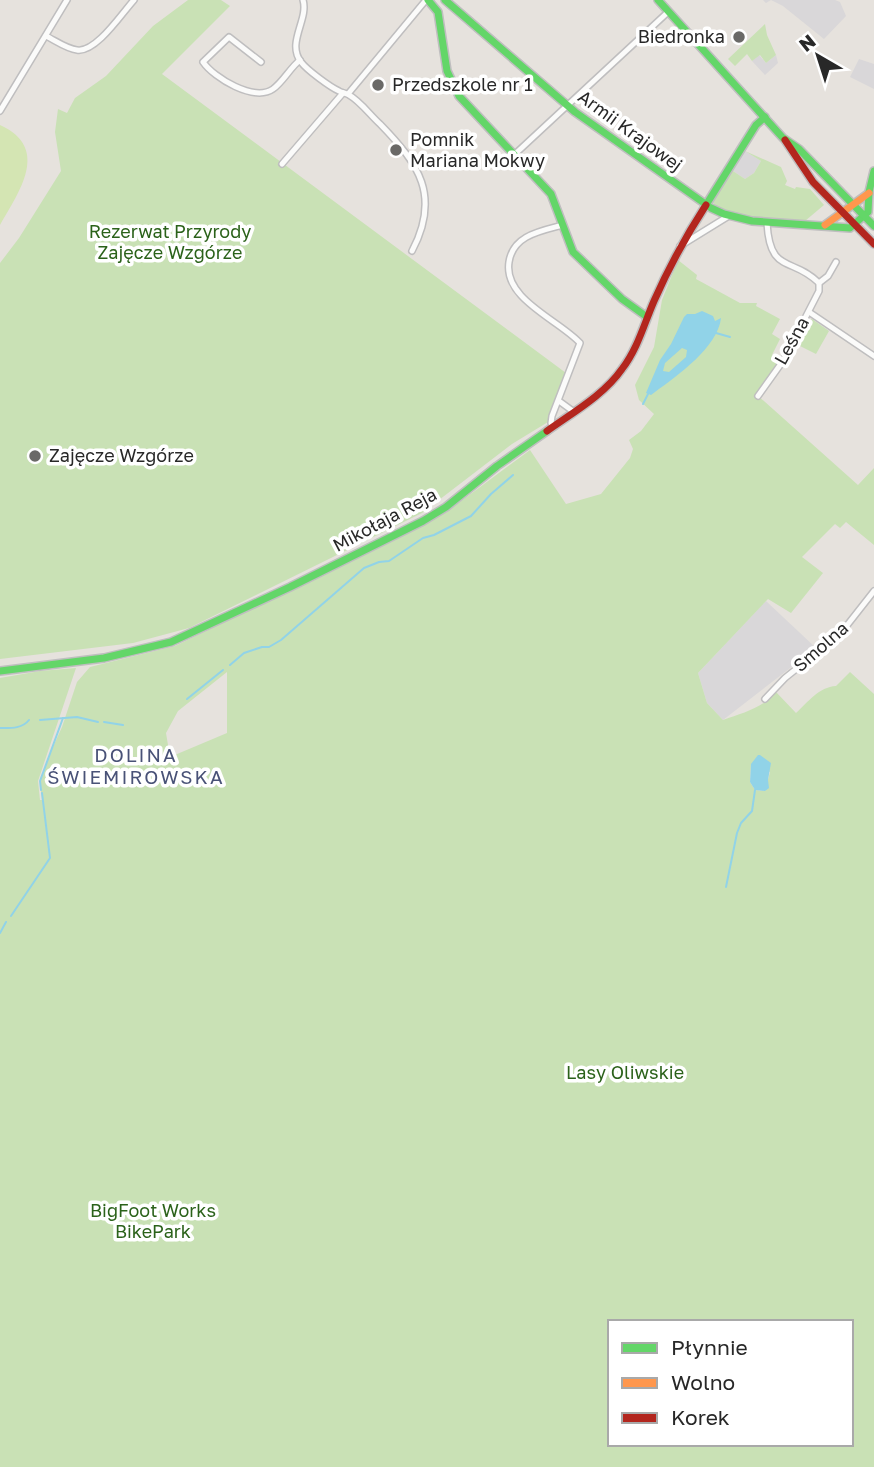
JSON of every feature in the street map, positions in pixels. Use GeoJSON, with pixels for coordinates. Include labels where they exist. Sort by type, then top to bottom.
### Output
{"type":"FeatureCollection","features":[{"type":"Feature","properties":{"kind":"street"},"geometry":{"type":"LineString","coordinates":[[0,111],[67,0]]}},
{"type":"Feature","properties":{"kind":"street"},"geometry":{"type":"LineString","coordinates":[[46,36],[77,50],[88,49],[103,37],[134,0]]}},
{"type":"Feature","properties":{"kind":"street"},"geometry":{"type":"LineString","coordinates":[[303,0],[305,8],[297,40],[300,60],[345,93],[396,141],[418,172],[424,195],[424,221],[412,251]]}},
{"type":"Feature","properties":{"kind":"street"},"geometry":{"type":"LineString","coordinates":[[282,164],[427,0],[438,12],[447,71],[464,104],[551,194],[567,242],[579,259],[622,299],[647,317]]}},
{"type":"Feature","properties":{"kind":"street","name":"Armii Krajowej"},"geometry":{"type":"LineString","coordinates":[[445,0],[567,106],[705,205],[740,221],[845,228],[855,226]]}},
{"type":"Feature","properties":{"kind":"street"},"geometry":{"type":"LineString","coordinates":[[658,0],[765,117],[783,138],[792,155],[841,211],[874,244]]}},
{"type":"Feature","properties":{"kind":"street"},"geometry":{"type":"LineString","coordinates":[[514,155],[668,12]]}},
{"type":"Feature","properties":{"kind":"street"},"geometry":{"type":"LineString","coordinates":[[261,62],[229,37],[203,62],[238,88],[264,92],[274,89],[300,60]]}},
{"type":"Feature","properties":{"kind":"street","name":"Mikołaja Reja"},"geometry":{"type":"LineString","coordinates":[[0,671],[104,658],[150,648],[193,634],[423,521],[446,507],[497,466],[600,393],[621,372],[639,342],[647,317],[680,246],[756,125],[765,117]]}},
{"type":"Feature","properties":{"kind":"street"},"geometry":{"type":"LineString","coordinates":[[783,138],[799,149],[874,226]]}},
{"type":"Feature","properties":{"kind":"street"},"geometry":{"type":"LineString","coordinates":[[855,226],[868,212],[874,171]]}},
{"type":"Feature","properties":{"kind":"street"},"geometry":{"type":"LineString","coordinates":[[825,225],[869,192]]}},
{"type":"Feature","properties":{"kind":"street"},"geometry":{"type":"LineString","coordinates":[[680,246],[727,216]]}},
{"type":"Feature","properties":{"kind":"street"},"geometry":{"type":"LineString","coordinates":[[767,223],[768,243],[773,254],[819,283]]}},
{"type":"Feature","properties":{"kind":"street"},"geometry":{"type":"LineString","coordinates":[[554,426],[551,423],[552,416],[580,343],[521,297],[508,276],[509,261],[516,245],[536,232],[563,225]]}},
{"type":"Feature","properties":{"kind":"street","name":"Leśna"},"geometry":{"type":"LineString","coordinates":[[758,396],[783,361],[819,291],[819,283],[828,276],[836,262]]}},
{"type":"Feature","properties":{"kind":"street"},"geometry":{"type":"LineString","coordinates":[[809,312],[874,356]]}},
{"type":"Feature","properties":{"kind":"street"},"geometry":{"type":"LineString","coordinates":[[559,401],[573,412]]}},
{"type":"Feature","properties":{"kind":"street","name":"Smolna"},"geometry":{"type":"LineString","coordinates":[[765,699],[785,678],[841,633],[874,591]]}},
{"type":"Feature","properties":{"kind":"shaded area"},"geometry":{"type":"Polygon","coordinates":[[[771,0],[835,0],[840,2],[846,16],[824,39],[783,6],[771,0]]]}},
{"type":"Feature","properties":{"kind":"shaded area"},"geometry":{"type":"Polygon","coordinates":[[[759,55],[766,63],[776,55],[778,63],[765,75],[752,61],[759,55]]]}},
{"type":"Feature","properties":{"kind":"shaded area"},"geometry":{"type":"Polygon","coordinates":[[[859,59],[874,64],[874,89],[850,77],[859,59]]]}},
{"type":"Feature","properties":{"kind":"shaded area"},"geometry":{"type":"Polygon","coordinates":[[[745,151],[761,161],[754,173],[745,179],[733,171],[745,151]]]}},
{"type":"Feature","properties":{"kind":"shaded area"},"geometry":{"type":"Polygon","coordinates":[[[766,601],[816,648],[723,720],[707,703],[698,673],[766,601]]]}},
{"type":"Feature","properties":{"kind":"green space","name":"Rezerwat Przyrody Zajęcze Wzgórze"},"geometry":{"type":"Polygon","coordinates":[[[188,0],[221,0],[230,6],[162,74],[566,373],[548,422],[512,444],[422,513],[189,628],[133,643],[0,659],[0,263],[61,171],[55,132],[58,109],[67,113],[75,98],[106,76],[153,26],[188,0]]]}},
{"type":"Feature","properties":{"kind":"green space"},"geometry":{"type":"Polygon","coordinates":[[[765,24],[776,55],[766,63],[760,55],[752,61],[747,54],[735,66],[728,59],[765,24]]]}},
{"type":"Feature","properties":{"kind":"green space"},"geometry":{"type":"Polygon","coordinates":[[[0,125],[15,135],[24,146],[27,158],[22,185],[0,225],[0,125]]]}},
{"type":"Feature","properties":{"kind":"green space"},"geometry":{"type":"Polygon","coordinates":[[[745,151],[781,167],[787,181],[785,185],[795,189],[810,189],[824,205],[805,221],[741,217],[719,208],[712,201],[729,174],[733,171],[745,179],[754,173],[761,161],[745,151]]]}},
{"type":"Feature","properties":{"kind":"green space","name":"Lasy Oliwskie"},"geometry":{"type":"Polygon","coordinates":[[[678,260],[697,275],[696,279],[740,303],[757,303],[756,306],[780,319],[772,334],[780,339],[772,355],[780,360],[756,394],[858,485],[874,468],[874,545],[846,522],[840,528],[835,524],[802,557],[823,573],[791,613],[768,599],[698,673],[707,703],[723,720],[759,706],[776,692],[796,713],[824,689],[836,686],[850,672],[874,694],[874,1467],[0,1467],[0,678],[76,668],[38,781],[42,800],[40,782],[48,758],[77,682],[90,667],[175,646],[416,529],[445,513],[530,450],[566,504],[601,494],[630,458],[633,449],[629,440],[641,431],[654,414],[639,400],[635,385],[654,347],[662,300],[678,260]],[[227,672],[178,711],[166,733],[170,757],[227,733],[227,672]],[[751,764],[750,782],[755,790],[765,791],[770,772],[751,764]]]}},
{"type":"Feature","properties":{"kind":"green space"},"geometry":{"type":"Polygon","coordinates":[[[812,319],[829,331],[816,354],[796,344],[807,322],[812,319]]]}},
{"type":"Feature","properties":{"kind":"water"},"geometry":{"type":"Polygon","coordinates":[[[702,311],[713,316],[715,321],[721,318],[713,340],[674,378],[651,395],[646,393],[660,360],[684,317],[687,314],[702,311]],[[682,348],[665,363],[663,371],[669,372],[686,357],[687,350],[682,348]]]}},
{"type":"Feature","properties":{"kind":"water"},"geometry":{"type":"Polygon","coordinates":[[[758,755],[771,763],[769,788],[765,791],[755,790],[750,782],[751,764],[758,755]]]}},
{"type":"Feature","properties":{"kind":"waterway"},"geometry":{"type":"LineString","coordinates":[[716,333],[730,337]]}},
{"type":"Feature","properties":{"kind":"waterway"},"geometry":{"type":"LineString","coordinates":[[643,404],[648,394]]}},
{"type":"Feature","properties":{"kind":"waterway"},"geometry":{"type":"LineString","coordinates":[[230,665],[244,653],[269,647],[281,640],[364,568],[389,561],[423,538],[471,516],[513,475]]}},
{"type":"Feature","properties":{"kind":"waterway"},"geometry":{"type":"LineString","coordinates":[[187,699],[223,670]]}},
{"type":"Feature","properties":{"kind":"waterway"},"geometry":{"type":"LineString","coordinates":[[40,720],[77,717],[98,722]]}},
{"type":"Feature","properties":{"kind":"waterway"},"geometry":{"type":"LineString","coordinates":[[41,790],[40,781],[63,718]]}},
{"type":"Feature","properties":{"kind":"waterway"},"geometry":{"type":"LineString","coordinates":[[0,728],[12,728],[29,720]]}},
{"type":"Feature","properties":{"kind":"waterway"},"geometry":{"type":"LineString","coordinates":[[104,722],[123,725]]}},
{"type":"Feature","properties":{"kind":"waterway"},"geometry":{"type":"LineString","coordinates":[[726,887],[737,833],[741,823],[752,811],[755,790]]}},
{"type":"Feature","properties":{"kind":"waterway"},"geometry":{"type":"LineString","coordinates":[[11,916],[50,858],[42,793]]}},
{"type":"Feature","properties":{"kind":"waterway"},"geometry":{"type":"LineString","coordinates":[[0,933],[6,922]]}},
{"type":"Feature","properties":{"kind":"traffic: fast"},"geometry":{"type":"LineString","coordinates":[[428,0],[438,12],[447,71],[459,96],[551,194],[573,252],[622,299],[647,317]]}},
{"type":"Feature","properties":{"kind":"traffic: fast"},"geometry":{"type":"LineString","coordinates":[[445,0],[575,112],[711,208],[724,214],[752,221],[850,228],[868,212],[874,171]]}},
{"type":"Feature","properties":{"kind":"traffic: fast"},"geometry":{"type":"LineString","coordinates":[[658,0],[783,138],[799,149],[874,226]]}},
{"type":"Feature","properties":{"kind":"traffic: fast"},"geometry":{"type":"LineString","coordinates":[[706,205],[756,125],[765,117]]}},
{"type":"Feature","properties":{"kind":"traffic: fast"},"geometry":{"type":"LineString","coordinates":[[0,671],[104,658],[171,642],[423,521],[446,507],[547,431]]}},
{"type":"Feature","properties":{"kind":"traffic: slow"},"geometry":{"type":"LineString","coordinates":[[825,225],[869,193]]}},
{"type":"Feature","properties":{"kind":"traffic: jam"},"geometry":{"type":"LineString","coordinates":[[785,140],[813,182],[874,244]]}},
{"type":"Feature","properties":{"kind":"traffic: jam"},"geometry":{"type":"LineString","coordinates":[[547,431],[597,395],[628,361],[672,264],[706,205]]}},
{"type":"Feature","properties":{"kind":"place","name":"Biedronka"},"geometry":{"type":"Point","coordinates":[739,37]}},
{"type":"Feature","properties":{"kind":"place","name":"Przedszkole nr 1"},"geometry":{"type":"Point","coordinates":[378,85]}},
{"type":"Feature","properties":{"kind":"place","name":"Pomnik Mariana Mokwy"},"geometry":{"type":"Point","coordinates":[396,150]}},
{"type":"Feature","properties":{"kind":"place","name":"Zajęcze Wzgórze"},"geometry":{"type":"Point","coordinates":[35,456]}},
{"type":"Feature","properties":{"kind":"district","name":"DOLINA ŚWIEMIROWSKA"},"geometry":{"type":"Point","coordinates":[136,766]}},
{"type":"Feature","properties":{"kind":"park label","name":"BigFoot Works BikePark"},"geometry":{"type":"Point","coordinates":[153,1221]}}]}
